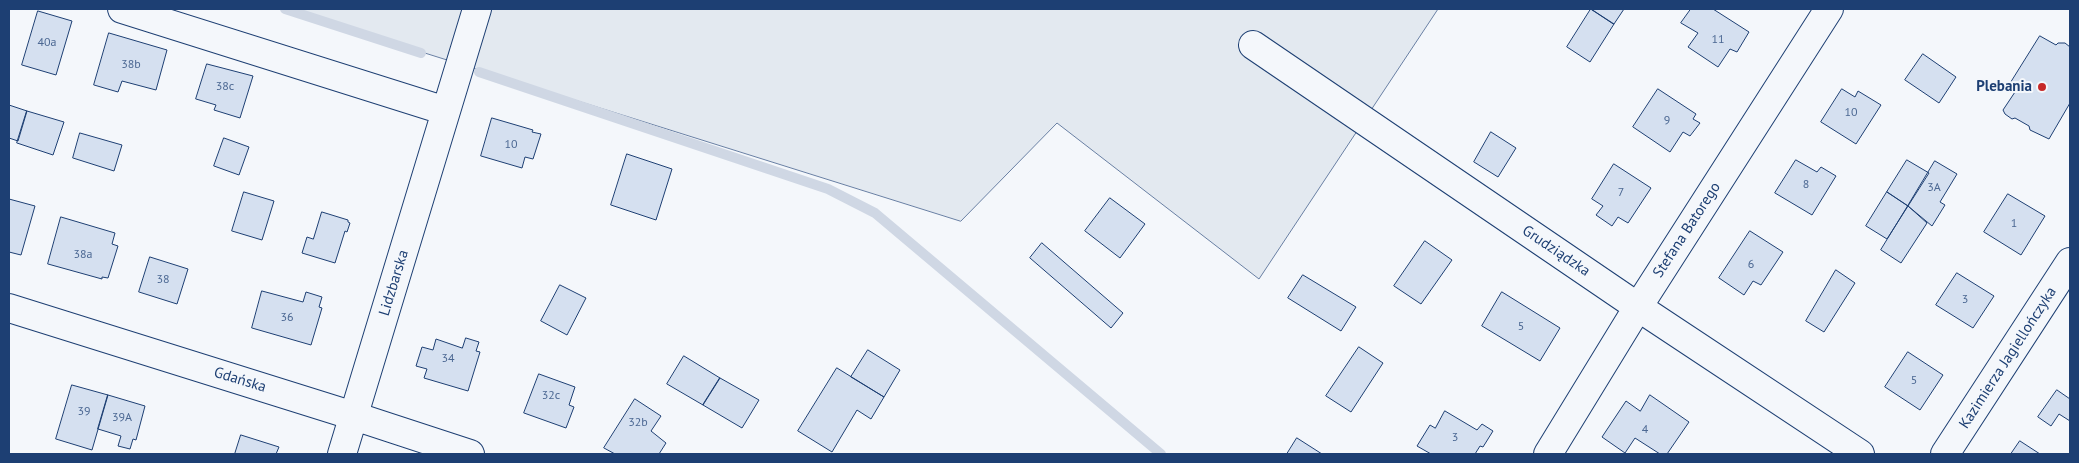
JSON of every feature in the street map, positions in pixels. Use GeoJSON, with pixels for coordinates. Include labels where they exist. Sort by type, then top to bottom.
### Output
{"type":"FeatureCollection","features":[{"type":"Feature","properties":{"kind":"street"},"geometry":{"type":"LineString","coordinates":[[122,9],[446,111]]}},
{"type":"Feature","properties":{"kind":"street","name":"Lidzbarska"},"geometry":{"type":"LineString","coordinates":[[342,454],[477,9]]}},
{"type":"Feature","properties":{"kind":"street","name":"Stefana Batorego"},"geometry":{"type":"LineString","coordinates":[[1548,454],[1638,307],[1829,9]]}},
{"type":"Feature","properties":{"kind":"street","name":"Grudziądzka"},"geometry":{"type":"LineString","coordinates":[[1254,45],[1638,307],[1860,454]]}},
{"type":"Feature","properties":{"kind":"street","name":"Kazimierza Jagiellończyka"},"geometry":{"type":"LineString","coordinates":[[1945,454],[2070,262]]}},
{"type":"Feature","properties":{"kind":"street","name":"Gdańska"},"geometry":{"type":"LineString","coordinates":[[9,308],[470,454]]}},
{"type":"Feature","properties":{"kind":"shaded area"},"geometry":{"type":"Polygon","coordinates":[[[285,9],[1438,9],[1259,279],[1057,123],[961,221],[285,9]]]}},
{"type":"Feature","properties":{"kind":"building"},"geometry":{"type":"Polygon","coordinates":[[[1591,9],[1624,9],[1614,24],[1591,9]]]}},
{"type":"Feature","properties":{"kind":"building"},"geometry":{"type":"Polygon","coordinates":[[[1591,9],[1614,24],[1590,62],[1567,47],[1591,9]]]}},
{"type":"Feature","properties":{"kind":"building"},"geometry":{"type":"Polygon","coordinates":[[[1691,9],[1713,9],[1749,32],[1737,52],[1730,49],[1718,67],[1688,47],[1698,33],[1681,23],[1691,9]]]}},
{"type":"Feature","properties":{"kind":"building"},"geometry":{"type":"Polygon","coordinates":[[[38,11],[72,21],[56,75],[22,65],[38,11]]]}},
{"type":"Feature","properties":{"kind":"building"},"geometry":{"type":"Polygon","coordinates":[[[109,33],[167,50],[156,90],[122,81],[118,92],[94,85],[109,33]]]}},
{"type":"Feature","properties":{"kind":"building","name":"Plebania"},"geometry":{"type":"Polygon","coordinates":[[[2040,36],[2056,45],[2058,43],[2065,43],[2070,47],[2070,103],[2049,139],[2030,130],[2029,126],[2015,118],[2012,119],[2003,110],[2017,89],[2010,84],[2040,36]]]}},
{"type":"Feature","properties":{"kind":"building"},"geometry":{"type":"Polygon","coordinates":[[[1923,54],[1956,77],[1939,103],[1905,80],[1923,54]]]}},
{"type":"Feature","properties":{"kind":"building"},"geometry":{"type":"Polygon","coordinates":[[[207,64],[253,76],[240,118],[214,110],[216,105],[196,99],[207,64]]]}},
{"type":"Feature","properties":{"kind":"building"},"geometry":{"type":"Polygon","coordinates":[[[1658,89],[1696,114],[1693,119],[1700,123],[1690,136],[1683,132],[1670,152],[1633,127],[1658,89]]]}},
{"type":"Feature","properties":{"kind":"building"},"geometry":{"type":"Polygon","coordinates":[[[1842,89],[1855,97],[1858,91],[1881,105],[1856,144],[1821,122],[1842,89]]]}},
{"type":"Feature","properties":{"kind":"building"},"geometry":{"type":"Polygon","coordinates":[[[9,105],[27,111],[18,141],[9,138],[9,105]]]}},
{"type":"Feature","properties":{"kind":"building"},"geometry":{"type":"Polygon","coordinates":[[[27,111],[64,122],[53,155],[17,143],[27,111]]]}},
{"type":"Feature","properties":{"kind":"building"},"geometry":{"type":"Polygon","coordinates":[[[492,118],[541,134],[533,159],[525,157],[522,168],[481,156],[492,118]]]}},
{"type":"Feature","properties":{"kind":"building"},"geometry":{"type":"Polygon","coordinates":[[[1491,132],[1516,148],[1498,177],[1474,162],[1491,132]]]}},
{"type":"Feature","properties":{"kind":"building"},"geometry":{"type":"Polygon","coordinates":[[[80,133],[122,145],[114,171],[73,158],[80,133]]]}},
{"type":"Feature","properties":{"kind":"building"},"geometry":{"type":"Polygon","coordinates":[[[224,138],[249,147],[239,175],[214,166],[224,138]]]}},
{"type":"Feature","properties":{"kind":"building"},"geometry":{"type":"Polygon","coordinates":[[[627,154],[672,169],[656,220],[611,205],[627,154]]]}},
{"type":"Feature","properties":{"kind":"building"},"geometry":{"type":"Polygon","coordinates":[[[1796,160],[1817,172],[1821,167],[1836,176],[1812,215],[1775,193],[1796,160]]]}},
{"type":"Feature","properties":{"kind":"building"},"geometry":{"type":"Polygon","coordinates":[[[1907,160],[1929,173],[1908,206],[1887,192],[1907,160]]]}},
{"type":"Feature","properties":{"kind":"building"},"geometry":{"type":"Polygon","coordinates":[[[1935,161],[1957,174],[1940,202],[1945,205],[1932,226],[1908,206],[1935,161]]]}},
{"type":"Feature","properties":{"kind":"building"},"geometry":{"type":"Polygon","coordinates":[[[1614,164],[1651,188],[1628,223],[1618,217],[1612,226],[1596,215],[1603,206],[1592,199],[1614,164]]]}},
{"type":"Feature","properties":{"kind":"building"},"geometry":{"type":"Polygon","coordinates":[[[244,192],[274,201],[262,240],[232,231],[244,192]]]}},
{"type":"Feature","properties":{"kind":"building"},"geometry":{"type":"Polygon","coordinates":[[[1887,192],[1908,206],[1887,239],[1866,226],[1887,192]]]}},
{"type":"Feature","properties":{"kind":"building"},"geometry":{"type":"Polygon","coordinates":[[[2008,194],[2045,216],[2021,255],[1984,232],[2008,194]]]}},
{"type":"Feature","properties":{"kind":"building"},"geometry":{"type":"Polygon","coordinates":[[[1110,198],[1145,224],[1120,258],[1085,231],[1110,198]]]}},
{"type":"Feature","properties":{"kind":"building"},"geometry":{"type":"Polygon","coordinates":[[[9,199],[35,206],[21,255],[9,252],[9,199]]]}},
{"type":"Feature","properties":{"kind":"building"},"geometry":{"type":"Polygon","coordinates":[[[1908,206],[1927,223],[1901,263],[1881,250],[1908,206]]]}},
{"type":"Feature","properties":{"kind":"building"},"geometry":{"type":"Polygon","coordinates":[[[322,212],[348,220],[350,223],[347,232],[345,231],[335,263],[302,253],[307,237],[313,239],[322,212]]]}},
{"type":"Feature","properties":{"kind":"building"},"geometry":{"type":"Polygon","coordinates":[[[61,217],[115,233],[112,244],[118,246],[108,278],[102,277],[102,279],[48,264],[61,217]]]}},
{"type":"Feature","properties":{"kind":"building"},"geometry":{"type":"Polygon","coordinates":[[[1750,231],[1783,252],[1761,285],[1753,281],[1744,295],[1719,278],[1750,231]]]}},
{"type":"Feature","properties":{"kind":"building"},"geometry":{"type":"Polygon","coordinates":[[[1425,241],[1452,260],[1421,304],[1394,286],[1425,241]]]}},
{"type":"Feature","properties":{"kind":"building"},"geometry":{"type":"Polygon","coordinates":[[[1042,243],[1123,313],[1111,328],[1030,258],[1042,243]]]}},
{"type":"Feature","properties":{"kind":"building"},"geometry":{"type":"Polygon","coordinates":[[[150,257],[188,269],[177,304],[139,292],[150,257]]]}},
{"type":"Feature","properties":{"kind":"building"},"geometry":{"type":"Polygon","coordinates":[[[1836,270],[1855,283],[1824,332],[1806,321],[1836,270]]]}},
{"type":"Feature","properties":{"kind":"building"},"geometry":{"type":"Polygon","coordinates":[[[1957,273],[1994,296],[1973,328],[1936,305],[1957,273]]]}},
{"type":"Feature","properties":{"kind":"building"},"geometry":{"type":"Polygon","coordinates":[[[1303,275],[1356,307],[1341,331],[1288,298],[1303,275]]]}},
{"type":"Feature","properties":{"kind":"building"},"geometry":{"type":"Polygon","coordinates":[[[560,285],[586,298],[567,335],[541,321],[560,285]]]}},
{"type":"Feature","properties":{"kind":"building"},"geometry":{"type":"Polygon","coordinates":[[[262,291],[303,302],[306,292],[322,297],[319,307],[322,308],[311,345],[252,328],[262,291]]]}},
{"type":"Feature","properties":{"kind":"building"},"geometry":{"type":"Polygon","coordinates":[[[1502,292],[1560,328],[1540,361],[1482,326],[1502,292]]]}},
{"type":"Feature","properties":{"kind":"building"},"geometry":{"type":"Polygon","coordinates":[[[466,338],[479,342],[476,351],[480,352],[468,391],[424,378],[427,369],[416,366],[422,347],[433,350],[436,339],[462,348],[466,338]]]}},
{"type":"Feature","properties":{"kind":"building"},"geometry":{"type":"Polygon","coordinates":[[[1359,347],[1383,363],[1351,412],[1326,396],[1359,347]]]}},
{"type":"Feature","properties":{"kind":"building"},"geometry":{"type":"Polygon","coordinates":[[[868,350],[900,370],[884,397],[851,377],[868,350]]]}},
{"type":"Feature","properties":{"kind":"building"},"geometry":{"type":"Polygon","coordinates":[[[1908,352],[1943,375],[1920,410],[1885,387],[1908,352]]]}},
{"type":"Feature","properties":{"kind":"building"},"geometry":{"type":"Polygon","coordinates":[[[684,356],[720,378],[703,405],[667,384],[684,356]]]}},
{"type":"Feature","properties":{"kind":"building"},"geometry":{"type":"Polygon","coordinates":[[[837,368],[884,397],[871,419],[857,410],[832,452],[798,431],[837,368]]]}},
{"type":"Feature","properties":{"kind":"building"},"geometry":{"type":"Polygon","coordinates":[[[539,374],[575,387],[569,405],[574,407],[566,428],[524,413],[539,374]]]}},
{"type":"Feature","properties":{"kind":"building"},"geometry":{"type":"Polygon","coordinates":[[[720,378],[759,400],[742,428],[703,405],[720,378]]]}},
{"type":"Feature","properties":{"kind":"building"},"geometry":{"type":"Polygon","coordinates":[[[72,385],[108,395],[92,450],[56,439],[72,385]]]}},
{"type":"Feature","properties":{"kind":"building"},"geometry":{"type":"Polygon","coordinates":[[[2057,390],[2070,399],[2070,421],[2059,414],[2051,426],[2038,417],[2057,390]]]}},
{"type":"Feature","properties":{"kind":"building"},"geometry":{"type":"Polygon","coordinates":[[[108,395],[145,406],[136,440],[133,439],[130,449],[118,446],[121,436],[98,429],[108,395]]]}},
{"type":"Feature","properties":{"kind":"building"},"geometry":{"type":"Polygon","coordinates":[[[1650,395],[1689,422],[1667,454],[1660,454],[1635,438],[1625,453],[1602,437],[1626,401],[1640,411],[1650,395]]]}},
{"type":"Feature","properties":{"kind":"building"},"geometry":{"type":"Polygon","coordinates":[[[635,399],[661,416],[651,431],[666,443],[659,454],[615,454],[604,448],[635,399]]]}},
{"type":"Feature","properties":{"kind":"building"},"geometry":{"type":"Polygon","coordinates":[[[1445,411],[1477,430],[1482,424],[1493,431],[1483,447],[1480,446],[1475,454],[1431,454],[1417,446],[1430,425],[1435,428],[1445,411]]]}},
{"type":"Feature","properties":{"kind":"building"},"geometry":{"type":"Polygon","coordinates":[[[241,435],[279,447],[276,454],[235,454],[241,435]]]}},
{"type":"Feature","properties":{"kind":"building"},"geometry":{"type":"Polygon","coordinates":[[[1297,438],[1322,454],[1287,454],[1297,438]]]}},
{"type":"Feature","properties":{"kind":"building"},"geometry":{"type":"Polygon","coordinates":[[[2020,441],[2040,454],[2011,454],[2020,441]]]}},
{"type":"Feature","properties":{"kind":"waterway"},"geometry":{"type":"LineString","coordinates":[[285,9],[421,53]]}},
{"type":"Feature","properties":{"kind":"waterway"},"geometry":{"type":"LineString","coordinates":[[479,72],[828,189],[875,213],[1161,454]]}},
{"type":"Feature","properties":{"kind":"place","name":"Plebania"},"geometry":{"type":"Point","coordinates":[2042,87]}}]}
